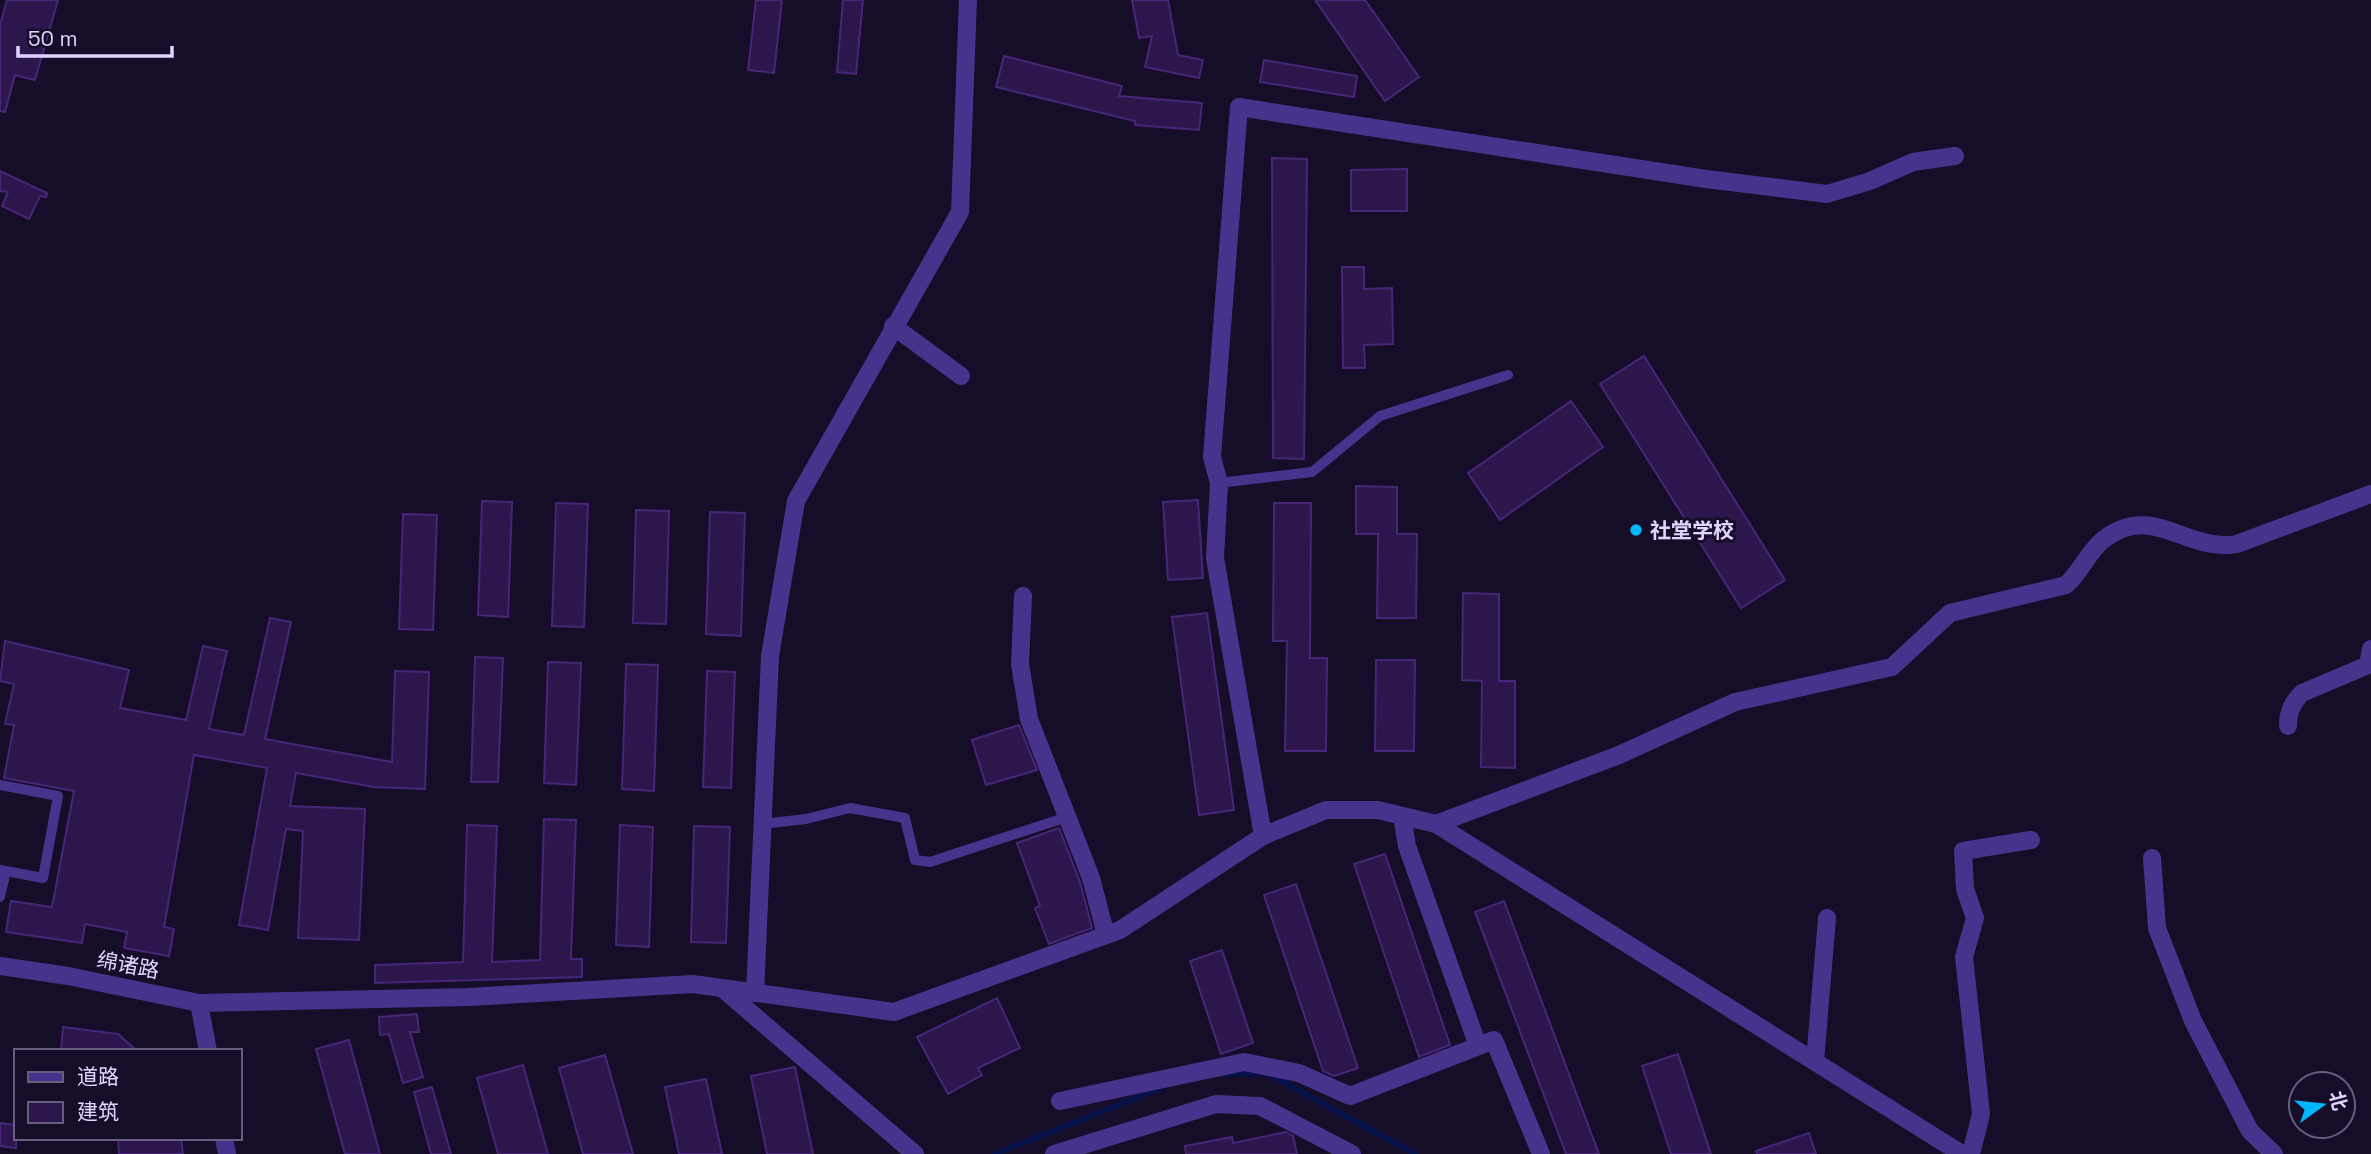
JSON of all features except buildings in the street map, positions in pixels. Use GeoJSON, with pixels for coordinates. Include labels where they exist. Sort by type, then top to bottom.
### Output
{"type":"FeatureCollection","features":[{"type":"Feature","properties":{"kind":"street"},"geometry":{"type":"LineString","coordinates":[[755,993],[770,656],[796,502],[893,326],[960,212],[968,0]]}},
{"type":"Feature","properties":{"kind":"street"},"geometry":{"type":"LineString","coordinates":[[1263,836],[1215,558],[1219,483],[1212,457],[1239,107],[1706,179],[1827,194],[1913,162],[1955,156]]}},
{"type":"Feature","properties":{"kind":"street"},"geometry":{"type":"LineString","coordinates":[[893,326],[961,376]]}},
{"type":"Feature","properties":{"kind":"street"},"geometry":{"type":"LineString","coordinates":[[1436,824],[1619,755],[1735,702],[1892,667],[1950,613],[2066,585],[2080,573],[2085,560],[2104,539],[2127,528],[2164,528],[2198,543],[2223,547],[2371,494]]}},
{"type":"Feature","properties":{"kind":"street"},"geometry":{"type":"LineString","coordinates":[[1023,596],[1020,664],[1029,719],[1091,878],[1106,935]]}},
{"type":"Feature","properties":{"kind":"street"},"geometry":{"type":"LineString","coordinates":[[2288,726],[2290,707],[2295,699],[2302,693],[2368,664],[2371,649]]}},
{"type":"Feature","properties":{"kind":"street","name":"绵诸路"},"geometry":{"type":"LineString","coordinates":[[0,966],[68,976],[199,1003],[470,998],[693,984],[894,1012],[1120,929],[1263,836],[1326,810],[1378,810],[1436,824],[1962,1154]]}},
{"type":"Feature","properties":{"kind":"street"},"geometry":{"type":"LineString","coordinates":[[1402,816],[1408,846],[1478,1046]]}},
{"type":"Feature","properties":{"kind":"street"},"geometry":{"type":"LineString","coordinates":[[1971,1154],[1980,1114],[1964,957],[1975,918],[1965,889],[1963,851],[2031,841]]}},
{"type":"Feature","properties":{"kind":"street"},"geometry":{"type":"LineString","coordinates":[[2152,858],[2157,928],[2193,1021],[2250,1131],[2274,1154]]}},
{"type":"Feature","properties":{"kind":"street"},"geometry":{"type":"LineString","coordinates":[[1815,1062],[1827,918]]}},
{"type":"Feature","properties":{"kind":"street"},"geometry":{"type":"LineString","coordinates":[[722,988],[915,1154]]}},
{"type":"Feature","properties":{"kind":"street"},"geometry":{"type":"LineString","coordinates":[[199,1003],[208,1049]]}},
{"type":"Feature","properties":{"kind":"street"},"geometry":{"type":"LineString","coordinates":[[1060,1101],[1244,1062],[1299,1073],[1350,1096],[1494,1040],[1541,1154]]}},
{"type":"Feature","properties":{"kind":"street"},"geometry":{"type":"LineString","coordinates":[[1054,1154],[1216,1104],[1260,1106],[1352,1154]]}},
{"type":"Feature","properties":{"kind":"lane"},"geometry":{"type":"LineString","coordinates":[[1219,483],[1312,471],[1380,416],[1508,375]]}},
{"type":"Feature","properties":{"kind":"lane"},"geometry":{"type":"LineString","coordinates":[[0,785],[58,796],[43,878],[3,870],[0,897]]}},
{"type":"Feature","properties":{"kind":"lane"},"geometry":{"type":"LineString","coordinates":[[762,824],[806,819],[850,808],[905,818],[915,860],[930,862],[1067,817]]}},
{"type":"Feature","properties":{"kind":"waterway"},"geometry":{"type":"LineString","coordinates":[[1225,1074],[1267,1073],[1415,1154]]}},
{"type":"Feature","properties":{"kind":"waterway"},"geometry":{"type":"LineString","coordinates":[[995,1154],[1163,1087]]}},
{"type":"Feature","properties":{"kind":"place","name":"社堂学校"},"geometry":{"type":"Point","coordinates":[1636,530]}}]}
